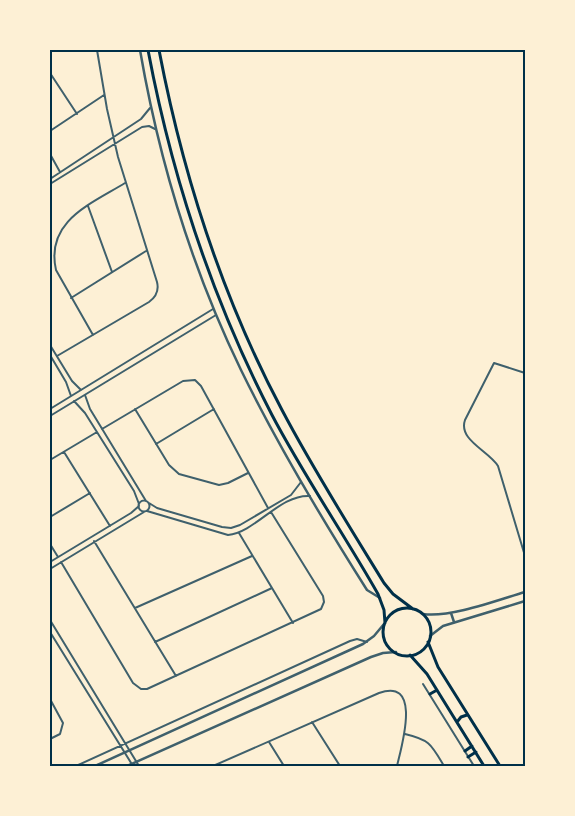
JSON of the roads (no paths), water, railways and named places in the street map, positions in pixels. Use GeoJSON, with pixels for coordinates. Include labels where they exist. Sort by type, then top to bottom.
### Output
{"type":"FeatureCollection","features":[{"type":"Feature","properties":{"kind":"main road"},"geometry":{"type":"LineString","coordinates":[[148,50],[164,127],[194,233],[222,309],[249,369],[273,416],[380,598],[385,623],[384,637],[390,648],[396,652],[410,655],[422,666],[484,766]]}},
{"type":"Feature","properties":{"kind":"main road"},"geometry":{"type":"LineString","coordinates":[[159,50],[179,144],[207,247],[259,365],[286,418],[345,520],[387,587],[413,609],[423,614],[429,622],[430,636],[428,642],[421,651],[410,655]]}},
{"type":"Feature","properties":{"kind":"main road"},"geometry":{"type":"LineString","coordinates":[[194,233],[203,233]]}},
{"type":"Feature","properties":{"kind":"main road"},"geometry":{"type":"LineString","coordinates":[[201,251],[207,247]]}},
{"type":"Feature","properties":{"kind":"main road"},"geometry":{"type":"LineString","coordinates":[[385,623],[396,610],[413,609]]}},
{"type":"Feature","properties":{"kind":"main road"},"geometry":{"type":"LineString","coordinates":[[428,642],[438,667],[500,766]]}},
{"type":"Feature","properties":{"kind":"main road"},"geometry":{"type":"LineString","coordinates":[[430,694],[437,690]]}},
{"type":"Feature","properties":{"kind":"main road"},"geometry":{"type":"LineString","coordinates":[[457,722],[461,716],[468,715]]}},
{"type":"Feature","properties":{"kind":"main road"},"geometry":{"type":"LineString","coordinates":[[465,751],[472,746]]}},
{"type":"Feature","properties":{"kind":"main road"},"geometry":{"type":"LineString","coordinates":[[468,757],[476,752]]}},
{"type":"Feature","properties":{"kind":"street"},"geometry":{"type":"LineString","coordinates":[[57,356],[149,302],[155,297],[158,285],[114,143],[97,50]]}},
{"type":"Feature","properties":{"kind":"street"},"geometry":{"type":"LineString","coordinates":[[140,50],[155,129],[183,223],[216,315],[265,419],[301,482],[367,590],[380,598]]}},
{"type":"Feature","properties":{"kind":"street"},"geometry":{"type":"LineString","coordinates":[[50,73],[77,114]]}},
{"type":"Feature","properties":{"kind":"street"},"geometry":{"type":"LineString","coordinates":[[50,131],[104,95]]}},
{"type":"Feature","properties":{"kind":"street"},"geometry":{"type":"LineString","coordinates":[[50,179],[141,119],[150,108]]}},
{"type":"Feature","properties":{"kind":"street"},"geometry":{"type":"LineString","coordinates":[[50,184],[142,126],[149,126],[155,129]]}},
{"type":"Feature","properties":{"kind":"street"},"geometry":{"type":"LineString","coordinates":[[50,154],[61,172]]}},
{"type":"Feature","properties":{"kind":"street"},"geometry":{"type":"LineString","coordinates":[[92,335],[56,270],[55,245],[61,230],[71,217],[125,183]]}},
{"type":"Feature","properties":{"kind":"street"},"geometry":{"type":"LineString","coordinates":[[88,206],[112,273]]}},
{"type":"Feature","properties":{"kind":"street"},"geometry":{"type":"LineString","coordinates":[[71,298],[146,251]]}},
{"type":"Feature","properties":{"kind":"street"},"geometry":{"type":"LineString","coordinates":[[50,409],[214,309]]}},
{"type":"Feature","properties":{"kind":"street"},"geometry":{"type":"LineString","coordinates":[[50,416],[216,315]]}},
{"type":"Feature","properties":{"kind":"street"},"geometry":{"type":"LineString","coordinates":[[50,345],[72,381],[82,390]]}},
{"type":"Feature","properties":{"kind":"street"},"geometry":{"type":"LineString","coordinates":[[50,355],[51,360],[66,382],[71,396]]}},
{"type":"Feature","properties":{"kind":"street"},"geometry":{"type":"LineString","coordinates":[[525,372],[494,362],[463,427],[468,437],[491,456],[498,466],[525,556]]}},
{"type":"Feature","properties":{"kind":"street"},"geometry":{"type":"LineString","coordinates":[[102,429],[183,381],[191,379],[201,386],[268,508]]}},
{"type":"Feature","properties":{"kind":"street"},"geometry":{"type":"LineString","coordinates":[[50,569],[149,508],[88,406],[85,394]]}},
{"type":"Feature","properties":{"kind":"street"},"geometry":{"type":"LineString","coordinates":[[525,400],[525,407]]}},
{"type":"Feature","properties":{"kind":"street"},"geometry":{"type":"LineString","coordinates":[[74,401],[83,409],[134,491],[141,510],[224,535],[238,532],[294,498],[310,496]]}},
{"type":"Feature","properties":{"kind":"street"},"geometry":{"type":"LineString","coordinates":[[135,409],[169,465],[178,474],[219,485],[228,484],[249,473]]}},
{"type":"Feature","properties":{"kind":"street"},"geometry":{"type":"LineString","coordinates":[[156,444],[214,409]]}},
{"type":"Feature","properties":{"kind":"street"},"geometry":{"type":"LineString","coordinates":[[50,460],[97,432]]}},
{"type":"Feature","properties":{"kind":"street"},"geometry":{"type":"LineString","coordinates":[[64,452],[110,526]]}},
{"type":"Feature","properties":{"kind":"street"},"geometry":{"type":"LineString","coordinates":[[50,562],[133,511],[143,501],[157,508],[228,528],[237,526],[291,494],[301,482]]}},
{"type":"Feature","properties":{"kind":"street"},"geometry":{"type":"LineString","coordinates":[[50,517],[90,493]]}},
{"type":"Feature","properties":{"kind":"street"},"geometry":{"type":"LineString","coordinates":[[61,562],[135,686],[147,689],[318,611],[323,606],[324,599],[271,512]]}},
{"type":"Feature","properties":{"kind":"street"},"geometry":{"type":"LineString","coordinates":[[238,532],[292,623]]}},
{"type":"Feature","properties":{"kind":"street"},"geometry":{"type":"LineString","coordinates":[[94,542],[176,677]]}},
{"type":"Feature","properties":{"kind":"street"},"geometry":{"type":"LineString","coordinates":[[50,544],[58,557]]}},
{"type":"Feature","properties":{"kind":"street"},"geometry":{"type":"LineString","coordinates":[[135,608],[252,556]]}},
{"type":"Feature","properties":{"kind":"street"},"geometry":{"type":"LineString","coordinates":[[155,642],[272,588]]}},
{"type":"Feature","properties":{"kind":"street"},"geometry":{"type":"LineString","coordinates":[[423,614],[451,613],[525,592]]}},
{"type":"Feature","properties":{"kind":"street"},"geometry":{"type":"LineString","coordinates":[[430,636],[438,628],[454,622],[525,601]]}},
{"type":"Feature","properties":{"kind":"street"},"geometry":{"type":"LineString","coordinates":[[451,613],[454,622]]}},
{"type":"Feature","properties":{"kind":"street"},"geometry":{"type":"LineString","coordinates":[[50,620],[139,766]]}},
{"type":"Feature","properties":{"kind":"street"},"geometry":{"type":"LineString","coordinates":[[95,766],[367,642],[385,623]]}},
{"type":"Feature","properties":{"kind":"street"},"geometry":{"type":"LineString","coordinates":[[50,632],[133,765]]}},
{"type":"Feature","properties":{"kind":"street"},"geometry":{"type":"LineString","coordinates":[[54,638],[59,635]]}},
{"type":"Feature","properties":{"kind":"street"},"geometry":{"type":"LineString","coordinates":[[76,766],[350,641],[357,639],[367,642]]}},
{"type":"Feature","properties":{"kind":"street"},"geometry":{"type":"LineString","coordinates":[[127,766],[133,765],[371,657],[383,653],[396,652]]}},
{"type":"Feature","properties":{"kind":"street"},"geometry":{"type":"LineString","coordinates":[[423,684],[474,766]]}},
{"type":"Feature","properties":{"kind":"street"},"geometry":{"type":"LineString","coordinates":[[213,766],[379,693],[390,691],[401,696],[407,712],[405,734],[397,766]]}},
{"type":"Feature","properties":{"kind":"street"},"geometry":{"type":"LineString","coordinates":[[50,700],[63,723],[60,734],[50,739]]}},
{"type":"Feature","properties":{"kind":"street"},"geometry":{"type":"LineString","coordinates":[[312,722],[340,766]]}},
{"type":"Feature","properties":{"kind":"street"},"geometry":{"type":"LineString","coordinates":[[405,734],[426,741],[433,747],[444,766]]}},
{"type":"Feature","properties":{"kind":"street"},"geometry":{"type":"LineString","coordinates":[[269,742],[284,766]]}}]}
